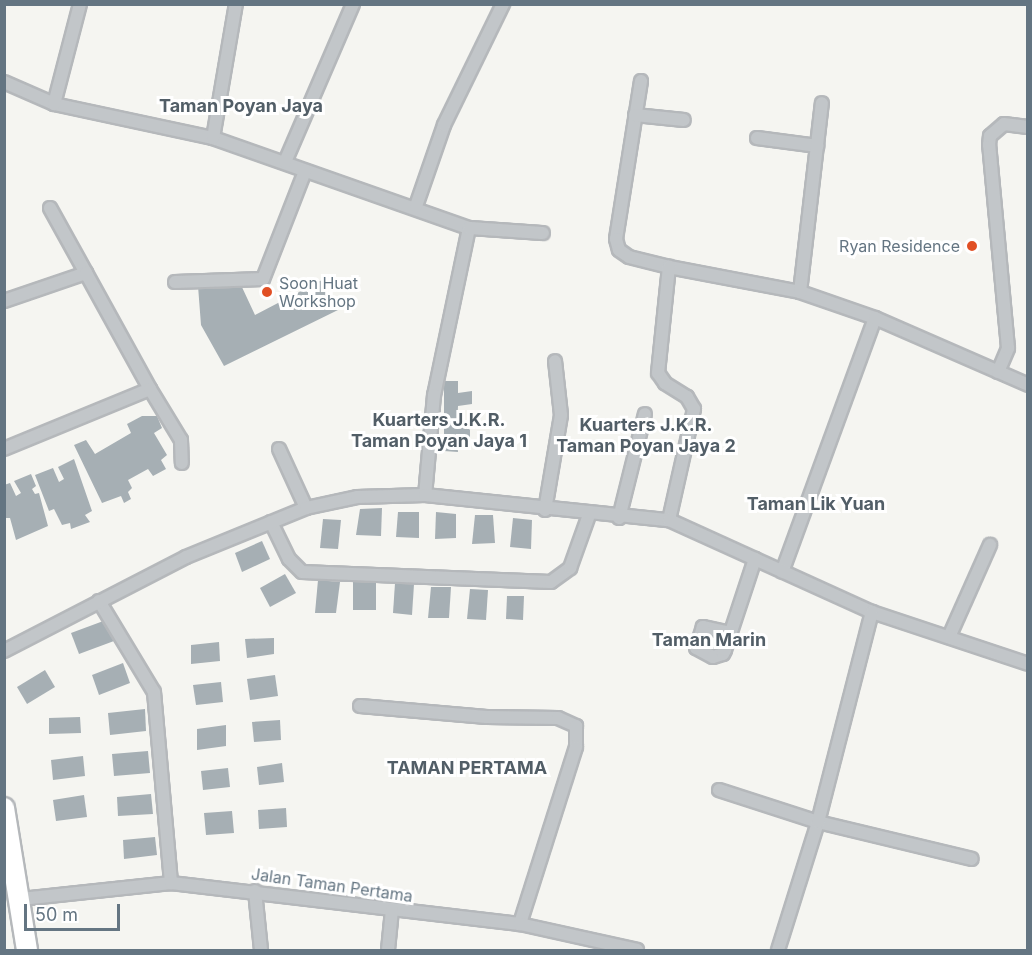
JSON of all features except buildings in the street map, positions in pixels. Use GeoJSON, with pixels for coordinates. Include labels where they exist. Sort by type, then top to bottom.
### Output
{"type":"FeatureCollection","features":[{"type":"Feature","properties":{"kind":"highway"},"geometry":{"type":"LineString","coordinates":[[4,808],[21,898],[27,951]]}},
{"type":"Feature","properties":{"kind":"street"},"geometry":{"type":"LineString","coordinates":[[54,105],[80,4]]}},
{"type":"Feature","properties":{"kind":"street"},"geometry":{"type":"LineString","coordinates":[[213,138],[236,4]]}},
{"type":"Feature","properties":{"kind":"street"},"geometry":{"type":"LineString","coordinates":[[285,162],[353,4]]}},
{"type":"Feature","properties":{"kind":"street"},"geometry":{"type":"LineString","coordinates":[[416,206],[444,125],[503,4]]}},
{"type":"Feature","properties":{"kind":"street"},"geometry":{"type":"LineString","coordinates":[[640,81],[617,245],[629,257],[800,292],[875,318],[1028,385]]}},
{"type":"Feature","properties":{"kind":"street"},"geometry":{"type":"LineString","coordinates":[[4,82],[54,105],[213,138],[305,171],[416,206],[469,228],[543,233]]}},
{"type":"Feature","properties":{"kind":"street"},"geometry":{"type":"LineString","coordinates":[[800,292],[822,103]]}},
{"type":"Feature","properties":{"kind":"street"},"geometry":{"type":"LineString","coordinates":[[635,116],[684,120]]}},
{"type":"Feature","properties":{"kind":"street"},"geometry":{"type":"LineString","coordinates":[[998,372],[1008,348],[990,136],[1004,124],[1028,127]]}},
{"type":"Feature","properties":{"kind":"street"},"geometry":{"type":"LineString","coordinates":[[756,138],[817,146]]}},
{"type":"Feature","properties":{"kind":"street"},"geometry":{"type":"LineString","coordinates":[[175,282],[263,279],[305,171]]}},
{"type":"Feature","properties":{"kind":"street"},"geometry":{"type":"LineString","coordinates":[[50,208],[150,389],[181,440],[182,463]]}},
{"type":"Feature","properties":{"kind":"street"},"geometry":{"type":"LineString","coordinates":[[425,495],[434,395],[469,228]]}},
{"type":"Feature","properties":{"kind":"street"},"geometry":{"type":"LineString","coordinates":[[669,267],[658,373],[665,383],[687,397],[694,409],[669,520]]}},
{"type":"Feature","properties":{"kind":"street"},"geometry":{"type":"LineString","coordinates":[[4,301],[86,273]]}},
{"type":"Feature","properties":{"kind":"street"},"geometry":{"type":"LineString","coordinates":[[782,572],[875,318]]}},
{"type":"Feature","properties":{"kind":"street"},"geometry":{"type":"LineString","coordinates":[[545,510],[561,415],[555,361]]}},
{"type":"Feature","properties":{"kind":"street"},"geometry":{"type":"LineString","coordinates":[[4,449],[150,389]]}},
{"type":"Feature","properties":{"kind":"street"},"geometry":{"type":"LineString","coordinates":[[619,518],[645,414]]}},
{"type":"Feature","properties":{"kind":"street"},"geometry":{"type":"LineString","coordinates":[[279,449],[306,508]]}},
{"type":"Feature","properties":{"kind":"street"},"geometry":{"type":"LineString","coordinates":[[4,651],[186,557],[306,508],[357,497],[425,495],[589,515],[669,520],[872,612],[951,632],[1028,664]]}},
{"type":"Feature","properties":{"kind":"street"},"geometry":{"type":"LineString","coordinates":[[271,522],[289,559],[302,572],[551,582],[570,568],[589,515]]}},
{"type":"Feature","properties":{"kind":"street"},"geometry":{"type":"LineString","coordinates":[[951,632],[990,545]]}},
{"type":"Feature","properties":{"kind":"street"},"geometry":{"type":"LineString","coordinates":[[731,633],[755,559]]}},
{"type":"Feature","properties":{"kind":"street"},"geometry":{"type":"LineString","coordinates":[[99,601],[154,692],[171,883]]}},
{"type":"Feature","properties":{"kind":"street"},"geometry":{"type":"LineString","coordinates":[[778,951],[818,822],[872,612]]}},
{"type":"Feature","properties":{"kind":"street"},"geometry":{"type":"LineString","coordinates":[[360,706],[487,717],[558,718],[576,726],[576,747],[520,924]]}},
{"type":"Feature","properties":{"kind":"street"},"geometry":{"type":"LineString","coordinates":[[719,790],[818,822],[972,859]]}},
{"type":"Feature","properties":{"kind":"street","name":"Jalan Taman Pertama"},"geometry":{"type":"LineString","coordinates":[[21,898],[171,883],[255,891],[392,910],[520,924],[637,951]]}},
{"type":"Feature","properties":{"kind":"street"},"geometry":{"type":"LineString","coordinates":[[255,891],[261,951]]}},
{"type":"Feature","properties":{"kind":"street"},"geometry":{"type":"LineString","coordinates":[[388,951],[392,910]]}},
{"type":"Feature","properties":{"kind":"place","name":"Ryan Residence"},"geometry":{"type":"Point","coordinates":[972,246]}},
{"type":"Feature","properties":{"kind":"place","name":"Soon Huat Workshop"},"geometry":{"type":"Point","coordinates":[267,292]}},
{"type":"Feature","properties":{"kind":"district","name":"Taman Poyan Jaya"},"geometry":{"type":"Point","coordinates":[241,106]}},
{"type":"Feature","properties":{"kind":"district","name":"Kuarters J.K.R. Taman Poyan Jaya 1"},"geometry":{"type":"Point","coordinates":[439,431]}},
{"type":"Feature","properties":{"kind":"district","name":"Kuarters J.K.R. Taman Poyan Jaya 2"},"geometry":{"type":"Point","coordinates":[646,436]}},
{"type":"Feature","properties":{"kind":"district","name":"Taman Lik Yuan"},"geometry":{"type":"Point","coordinates":[816,504]}},
{"type":"Feature","properties":{"kind":"district","name":"Taman Marin"},"geometry":{"type":"Point","coordinates":[709,640]}},
{"type":"Feature","properties":{"kind":"district","name":"TAMAN PERTAMA"},"geometry":{"type":"Point","coordinates":[467,768]}}]}
